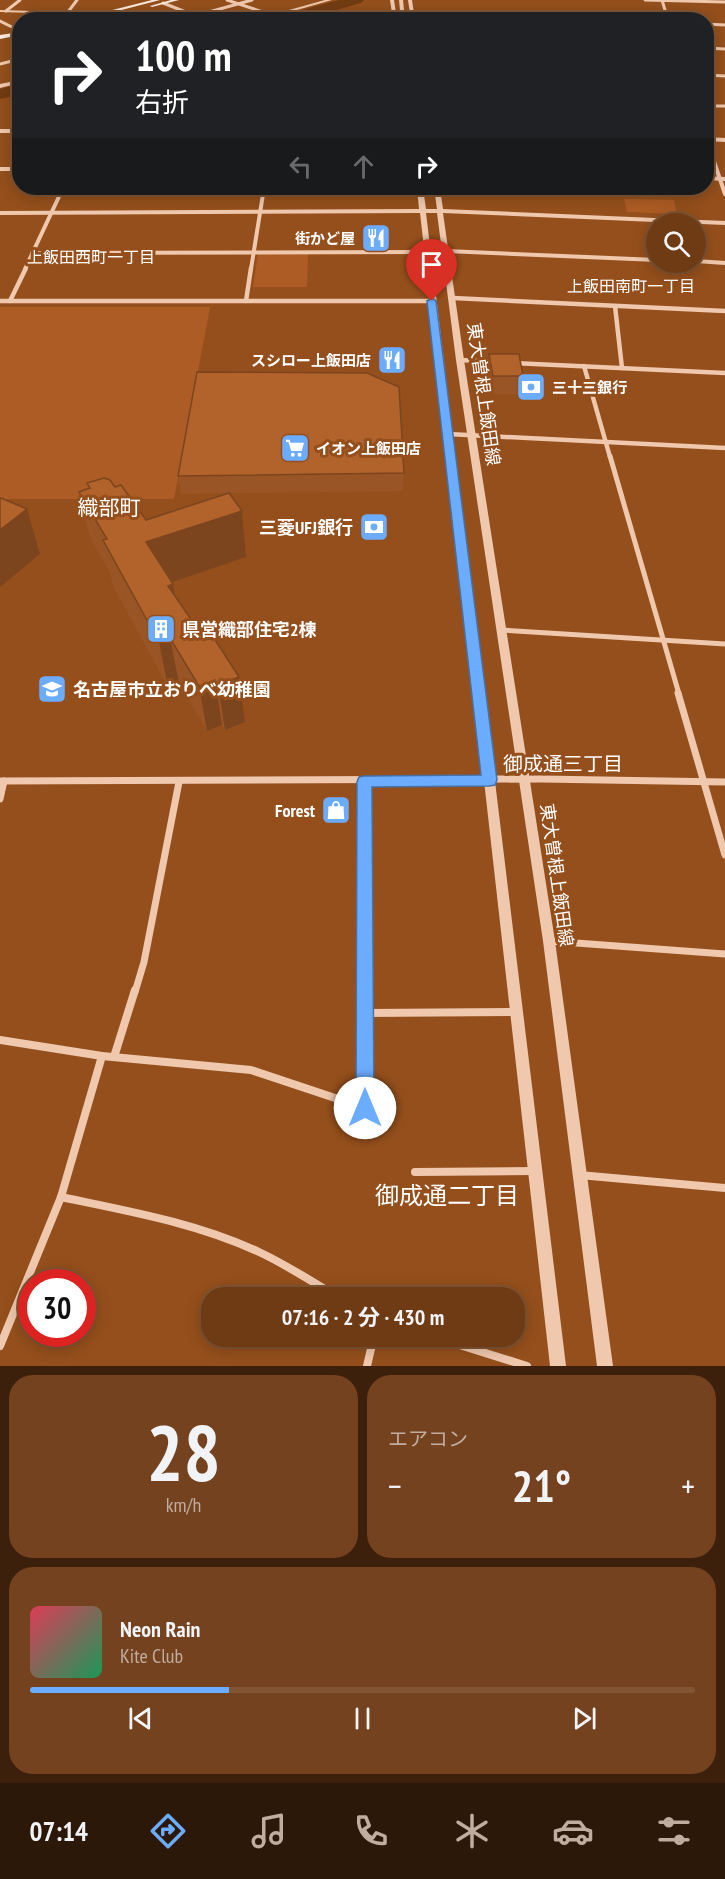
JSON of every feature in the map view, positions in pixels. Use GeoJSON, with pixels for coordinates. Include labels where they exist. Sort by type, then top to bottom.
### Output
{"type":"FeatureCollection","features":[{"type":"Feature","properties":{"kind":"main road"},"geometry":{"type":"LineString","coordinates":[[117,12],[158,1],[177,0]]}},
{"type":"Feature","properties":{"kind":"main road"},"geometry":{"type":"LineString","coordinates":[[125,12],[158,1]]}},
{"type":"Feature","properties":{"kind":"street"},"geometry":{"type":"LineString","coordinates":[[3,11],[20,0]]}},
{"type":"Feature","properties":{"kind":"street"},"geometry":{"type":"LineString","coordinates":[[68,0],[77,0]]}},
{"type":"Feature","properties":{"kind":"street"},"geometry":{"type":"LineString","coordinates":[[3,11],[68,12],[77,0]]}},
{"type":"Feature","properties":{"kind":"street"},"geometry":{"type":"LineString","coordinates":[[227,0],[262,12]]}},
{"type":"Feature","properties":{"kind":"street"},"geometry":{"type":"LineString","coordinates":[[212,12],[252,0]]}},
{"type":"Feature","properties":{"kind":"street"},"geometry":{"type":"LineString","coordinates":[[284,12],[330,0]]}},
{"type":"Feature","properties":{"kind":"street"},"geometry":{"type":"LineString","coordinates":[[645,0],[725,3]]}},
{"type":"Feature","properties":{"kind":"street"},"geometry":{"type":"LineString","coordinates":[[701,0],[711,2]]}},
{"type":"Feature","properties":{"kind":"street"},"geometry":{"type":"LineString","coordinates":[[158,1],[186,12]]}},
{"type":"Feature","properties":{"kind":"street"},"geometry":{"type":"LineString","coordinates":[[714,156],[723,179],[725,194]]}},
{"type":"Feature","properties":{"kind":"street"},"geometry":{"type":"LineString","coordinates":[[10,301],[60,195]]}},
{"type":"Feature","properties":{"kind":"street"},"geometry":{"type":"LineString","coordinates":[[246,301],[263,195]]}},
{"type":"Feature","properties":{"kind":"street"},"geometry":{"type":"LineString","coordinates":[[421,195],[558,1366]]}},
{"type":"Feature","properties":{"kind":"street","name":"東大曽根上飯田線"},"geometry":{"type":"LineString","coordinates":[[438,195],[471,434],[549,941],[605,1366]]}},
{"type":"Feature","properties":{"kind":"street"},"geometry":{"type":"LineString","coordinates":[[0,213],[440,211],[725,223]]}},
{"type":"Feature","properties":{"kind":"street"},"geometry":{"type":"LineString","coordinates":[[446,250],[646,259]]}},
{"type":"Feature","properties":{"kind":"street"},"geometry":{"type":"LineString","coordinates":[[32,252],[426,252]]}},
{"type":"Feature","properties":{"kind":"street"},"geometry":{"type":"LineString","coordinates":[[706,262],[725,263]]}},
{"type":"Feature","properties":{"kind":"street"},"geometry":{"type":"LineString","coordinates":[[453,298],[725,311]]}},
{"type":"Feature","properties":{"kind":"street"},"geometry":{"type":"LineString","coordinates":[[0,301],[432,301]]}},
{"type":"Feature","properties":{"kind":"street"},"geometry":{"type":"LineString","coordinates":[[615,306],[622,368]]}},
{"type":"Feature","properties":{"kind":"street"},"geometry":{"type":"LineString","coordinates":[[460,360],[725,373]]}},
{"type":"Feature","properties":{"kind":"street"},"geometry":{"type":"LineString","coordinates":[[584,366],[725,855]]}},
{"type":"Feature","properties":{"kind":"street"},"geometry":{"type":"LineString","coordinates":[[448,434],[725,448]]}},
{"type":"Feature","properties":{"kind":"street"},"geometry":{"type":"LineString","coordinates":[[501,630],[725,644]]}},
{"type":"Feature","properties":{"kind":"street"},"geometry":{"type":"LineString","coordinates":[[0,799],[2,781],[702,780],[725,782]]}},
{"type":"Feature","properties":{"kind":"street"},"geometry":{"type":"LineString","coordinates":[[114,1057],[144,962],[179,782]]}},
{"type":"Feature","properties":{"kind":"street"},"geometry":{"type":"LineString","coordinates":[[0,1040],[102,1056],[251,1070],[365,1108],[364,782]]}},
{"type":"Feature","properties":{"kind":"street"},"geometry":{"type":"LineString","coordinates":[[549,941],[725,954]]}},
{"type":"Feature","properties":{"kind":"street"},"geometry":{"type":"LineString","coordinates":[[365,1013],[516,1012]]}},
{"type":"Feature","properties":{"kind":"street"},"geometry":{"type":"LineString","coordinates":[[0,1346],[61,1197],[102,1056]]}},
{"type":"Feature","properties":{"kind":"street"},"geometry":{"type":"LineString","coordinates":[[415,1172],[534,1171]]}},
{"type":"Feature","properties":{"kind":"street"},"geometry":{"type":"LineString","coordinates":[[578,1174],[725,1188]]}},
{"type":"Feature","properties":{"kind":"street"},"geometry":{"type":"LineString","coordinates":[[61,1197],[148,1215],[248,1247],[321,1287]]}},
{"type":"Feature","properties":{"kind":"street"},"geometry":{"type":"LineString","coordinates":[[367,1366],[371,1347]]}},
{"type":"Feature","properties":{"kind":"street"},"geometry":{"type":"LineString","coordinates":[[466,1347],[527,1366]]}},
{"type":"Feature","properties":{"kind":"shaded area"},"geometry":{"type":"Polygon","coordinates":[[[624,199],[674,200],[677,213],[652,213],[627,212],[624,199]]]}},
{"type":"Feature","properties":{"kind":"shaded area"},"geometry":{"type":"Polygon","coordinates":[[[258,254],[308,254],[307,287],[253,287],[258,254]]]}},
{"type":"Feature","properties":{"kind":"shaded area"},"geometry":{"type":"Polygon","coordinates":[[[0,307],[210,307],[174,499],[0,499],[0,307]]]}},
{"type":"Feature","properties":{"kind":"building"},"geometry":{"type":"Polygon","coordinates":[[[489,354],[519,354],[523,376],[493,376],[489,354]]]}},
{"type":"Feature","properties":{"kind":"building","name":"イオン上飯田店"},"geometry":{"type":"Polygon","coordinates":[[[197,372],[367,373],[399,387],[404,473],[178,476],[197,372]]]}},
{"type":"Feature","properties":{"kind":"building"},"geometry":{"type":"Polygon","coordinates":[[[104,478],[110,480],[115,487],[121,485],[146,520],[229,493],[242,511],[146,542],[173,584],[168,586],[197,628],[208,629],[239,677],[218,685],[215,680],[199,686],[170,638],[159,642],[103,540],[107,539],[79,492],[90,488],[87,483],[104,478]]]}},
{"type":"Feature","properties":{"kind":"building"},"geometry":{"type":"Polygon","coordinates":[[[0,499],[27,509],[0,530],[0,499]]]}},
{"type":"Feature","properties":{"kind":"waterway"},"geometry":{"type":"LineString","coordinates":[[312,12],[356,0]]}},
{"type":"Feature","properties":{"kind":"waterway"},"geometry":{"type":"LineString","coordinates":[[0,94],[12,91]]}},
{"type":"Feature","properties":{"kind":"place","name":"街かど屋"},"geometry":{"type":"Point","coordinates":[376,238]}},
{"type":"Feature","properties":{"kind":"place","name":"スシロー上飯田店"},"geometry":{"type":"Point","coordinates":[392,360]}},
{"type":"Feature","properties":{"kind":"place","name":"三十三銀行"},"geometry":{"type":"Point","coordinates":[531,387]}},
{"type":"Feature","properties":{"kind":"place","name":"イオン上飯田店"},"geometry":{"type":"Point","coordinates":[295,448]}},
{"type":"Feature","properties":{"kind":"place","name":"三菱UFJ銀行"},"geometry":{"type":"Point","coordinates":[374,527]}},
{"type":"Feature","properties":{"kind":"place","name":"県営織部住宅2棟"},"geometry":{"type":"Point","coordinates":[161,629]}},
{"type":"Feature","properties":{"kind":"place","name":"名古屋市立おりべ幼稚園"},"geometry":{"type":"Point","coordinates":[52,689]}},
{"type":"Feature","properties":{"kind":"place","name":"Forest"},"geometry":{"type":"Point","coordinates":[336,810]}},
{"type":"Feature","properties":{"kind":"district","name":"上飯田西町一丁目"},"geometry":{"type":"Point","coordinates":[91,257]}},
{"type":"Feature","properties":{"kind":"district","name":"上飯田南町一丁目"},"geometry":{"type":"Point","coordinates":[631,286]}},
{"type":"Feature","properties":{"kind":"district","name":"織部町"},"geometry":{"type":"Point","coordinates":[109,507]}},
{"type":"Feature","properties":{"kind":"district","name":"御成通三丁目"},"geometry":{"type":"Point","coordinates":[563,764]}},
{"type":"Feature","properties":{"kind":"district","name":"御成通二丁目"},"geometry":{"type":"Point","coordinates":[447,1195]}},
{"type":"Feature","properties":{"kind":"route"},"geometry":{"type":"LineString","coordinates":[[365,1108],[364,782],[489,780],[432,301]]}}]}
